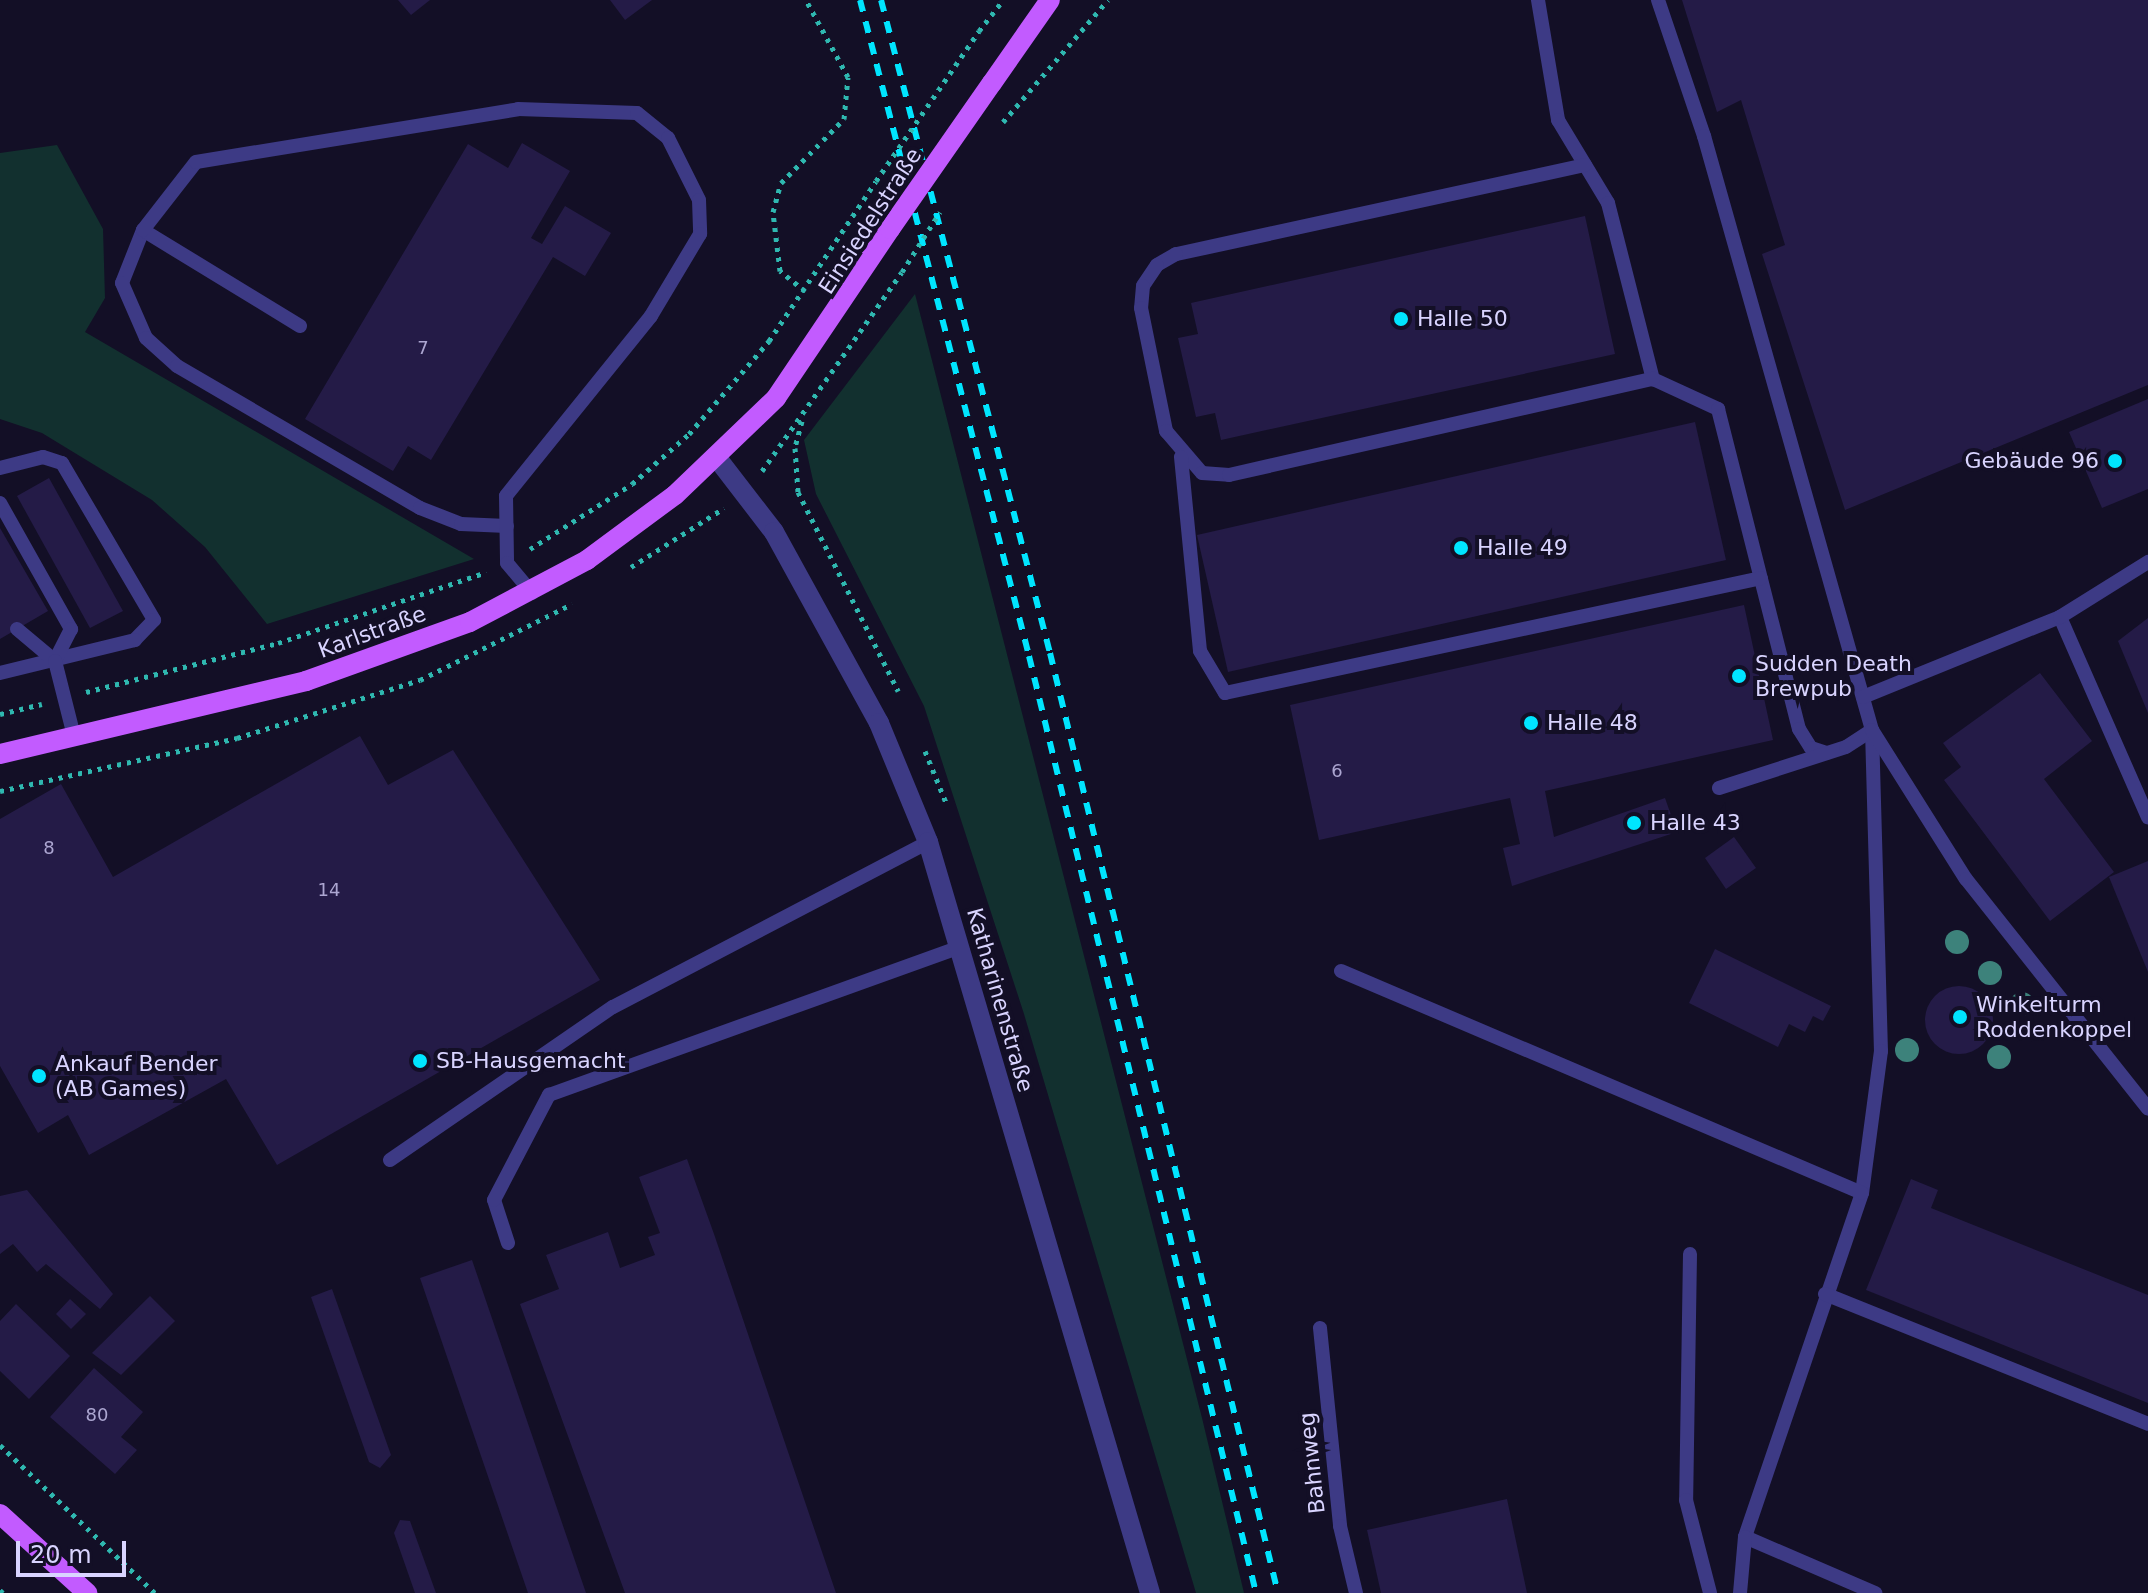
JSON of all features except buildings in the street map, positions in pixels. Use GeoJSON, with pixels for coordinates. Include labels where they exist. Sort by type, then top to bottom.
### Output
{"type":"FeatureCollection","features":[{"type":"Feature","properties":{"kind":"main road","name":"Einsiedelstraße"},"geometry":{"type":"LineString","coordinates":[[717,458],[803,364],[890,229],[1050,0]]}},
{"type":"Feature","properties":{"kind":"main road","name":"Karlstraße"},"geometry":{"type":"LineString","coordinates":[[0,754],[306,681],[532,593],[630,530],[717,458]]}},
{"type":"Feature","properties":{"kind":"main road"},"geometry":{"type":"LineString","coordinates":[[0,1514],[87,1593]]}},
{"type":"Feature","properties":{"kind":"street","name":"Katharinenstraße"},"geometry":{"type":"LineString","coordinates":[[717,458],[782,545],[879,723],[928,842],[1150,1593]]}},
{"type":"Feature","properties":{"kind":"lane"},"geometry":{"type":"LineString","coordinates":[[1538,0],[1558,120],[1608,203],[1653,379]]}},
{"type":"Feature","properties":{"kind":"lane"},"geometry":{"type":"LineString","coordinates":[[1658,0],[1704,136],[1872,730],[1881,1051],[1862,1193],[1825,1294],[1745,1537],[1740,1593]]}},
{"type":"Feature","properties":{"kind":"lane"},"geometry":{"type":"LineString","coordinates":[[507,526],[461,524],[420,508],[177,366],[146,338],[122,283],[143,230],[196,162],[518,109],[637,113],[668,138],[699,200],[700,234],[651,316],[506,496],[507,526],[507,563],[532,593]]}},
{"type":"Feature","properties":{"kind":"lane"},"geometry":{"type":"LineString","coordinates":[[1585,165],[1176,254],[1157,265],[1143,286],[1141,308],[1166,431],[1181,457],[1202,473],[1229,475],[1653,379],[1718,409],[1799,729],[1811,748],[1826,753]]}},
{"type":"Feature","properties":{"kind":"lane"},"geometry":{"type":"LineString","coordinates":[[143,230],[300,326]]}},
{"type":"Feature","properties":{"kind":"lane"},"geometry":{"type":"LineString","coordinates":[[0,468],[43,457],[62,463],[154,620],[135,640],[0,673]]}},
{"type":"Feature","properties":{"kind":"lane"},"geometry":{"type":"LineString","coordinates":[[1181,457],[1200,651],[1225,693],[1761,578]]}},
{"type":"Feature","properties":{"kind":"lane"},"geometry":{"type":"LineString","coordinates":[[0,503],[71,629],[55,661]]}},
{"type":"Feature","properties":{"kind":"lane"},"geometry":{"type":"LineString","coordinates":[[1863,697],[2060,617],[2148,562]]}},
{"type":"Feature","properties":{"kind":"lane"},"geometry":{"type":"LineString","coordinates":[[2060,617],[2148,817]]}},
{"type":"Feature","properties":{"kind":"lane"},"geometry":{"type":"LineString","coordinates":[[17,629],[55,661],[74,736]]}},
{"type":"Feature","properties":{"kind":"lane"},"geometry":{"type":"LineString","coordinates":[[1719,788],[1826,753],[1872,730]]}},
{"type":"Feature","properties":{"kind":"lane"},"geometry":{"type":"LineString","coordinates":[[1872,730],[1966,879],[2148,1109]]}},
{"type":"Feature","properties":{"kind":"lane"},"geometry":{"type":"LineString","coordinates":[[390,1160],[613,1007],[928,842]]}},
{"type":"Feature","properties":{"kind":"lane"},"geometry":{"type":"LineString","coordinates":[[508,1243],[494,1200],[549,1095],[959,947]]}},
{"type":"Feature","properties":{"kind":"lane"},"geometry":{"type":"LineString","coordinates":[[1341,971],[1862,1193]]}},
{"type":"Feature","properties":{"kind":"lane"},"geometry":{"type":"LineString","coordinates":[[1690,1254],[1686,1500],[1710,1593]]}},
{"type":"Feature","properties":{"kind":"lane"},"geometry":{"type":"LineString","coordinates":[[1825,1294],[2148,1424]]}},
{"type":"Feature","properties":{"kind":"lane","name":"Bahnweg"},"geometry":{"type":"LineString","coordinates":[[1320,1328],[1340,1526],[1356,1593]]}},
{"type":"Feature","properties":{"kind":"lane"},"geometry":{"type":"LineString","coordinates":[[1745,1537],[1875,1593]]}},
{"type":"Feature","properties":{"kind":"path"},"geometry":{"type":"LineString","coordinates":[[805,291],[780,271],[773,212],[781,183],[844,119],[848,77],[806,0]]}},
{"type":"Feature","properties":{"kind":"path"},"geometry":{"type":"LineString","coordinates":[[0,714],[354,620],[507,563],[632,484],[689,434],[805,291],[876,181],[1003,0]]}},
{"type":"Feature","properties":{"kind":"path"},"geometry":{"type":"LineString","coordinates":[[994,134],[1108,0]]}},
{"type":"Feature","properties":{"kind":"path"},"geometry":{"type":"LineString","coordinates":[[802,421],[946,203]]}},
{"type":"Feature","properties":{"kind":"path"},"geometry":{"type":"LineString","coordinates":[[0,1445],[155,1593]]}},
{"type":"Feature","properties":{"kind":"green space"},"geometry":{"type":"Polygon","coordinates":[[[57,145],[103,229],[105,298],[85,332],[474,559],[267,624],[205,547],[152,500],[42,433],[0,419],[0,153],[57,145]]]}},
{"type":"Feature","properties":{"kind":"green space"},"geometry":{"type":"Polygon","coordinates":[[[915,294],[1244,1593],[1196,1593],[1024,1014],[924,706],[816,494],[804,440],[915,294]]]}},
{"type":"Feature","properties":{"kind":"railway"},"geometry":{"type":"LineString","coordinates":[[860,0],[1029,656],[1256,1593]]}},
{"type":"Feature","properties":{"kind":"railway"},"geometry":{"type":"LineString","coordinates":[[881,0],[1050,653],[1278,1593]]}},
{"type":"Feature","properties":{"kind":"place","name":"Halle 50"},"geometry":{"type":"Point","coordinates":[1401,319]}},
{"type":"Feature","properties":{"kind":"place","name":"Gebäude 96"},"geometry":{"type":"Point","coordinates":[2115,461]}},
{"type":"Feature","properties":{"kind":"place","name":"Halle 49"},"geometry":{"type":"Point","coordinates":[1461,548]}},
{"type":"Feature","properties":{"kind":"place","name":"Sudden Death Brewpub"},"geometry":{"type":"Point","coordinates":[1739,676]}},
{"type":"Feature","properties":{"kind":"place","name":"Halle 48"},"geometry":{"type":"Point","coordinates":[1531,723]}},
{"type":"Feature","properties":{"kind":"place","name":"Halle 43"},"geometry":{"type":"Point","coordinates":[1634,823]}},
{"type":"Feature","properties":{"kind":"place","name":"Winkelturm Roddenkoppel"},"geometry":{"type":"Point","coordinates":[1960,1017]}},
{"type":"Feature","properties":{"kind":"place","name":"SB-Hausgemacht"},"geometry":{"type":"Point","coordinates":[420,1061]}},
{"type":"Feature","properties":{"kind":"place","name":"Ankauf Bender (AB Games)"},"geometry":{"type":"Point","coordinates":[39,1076]}}]}
